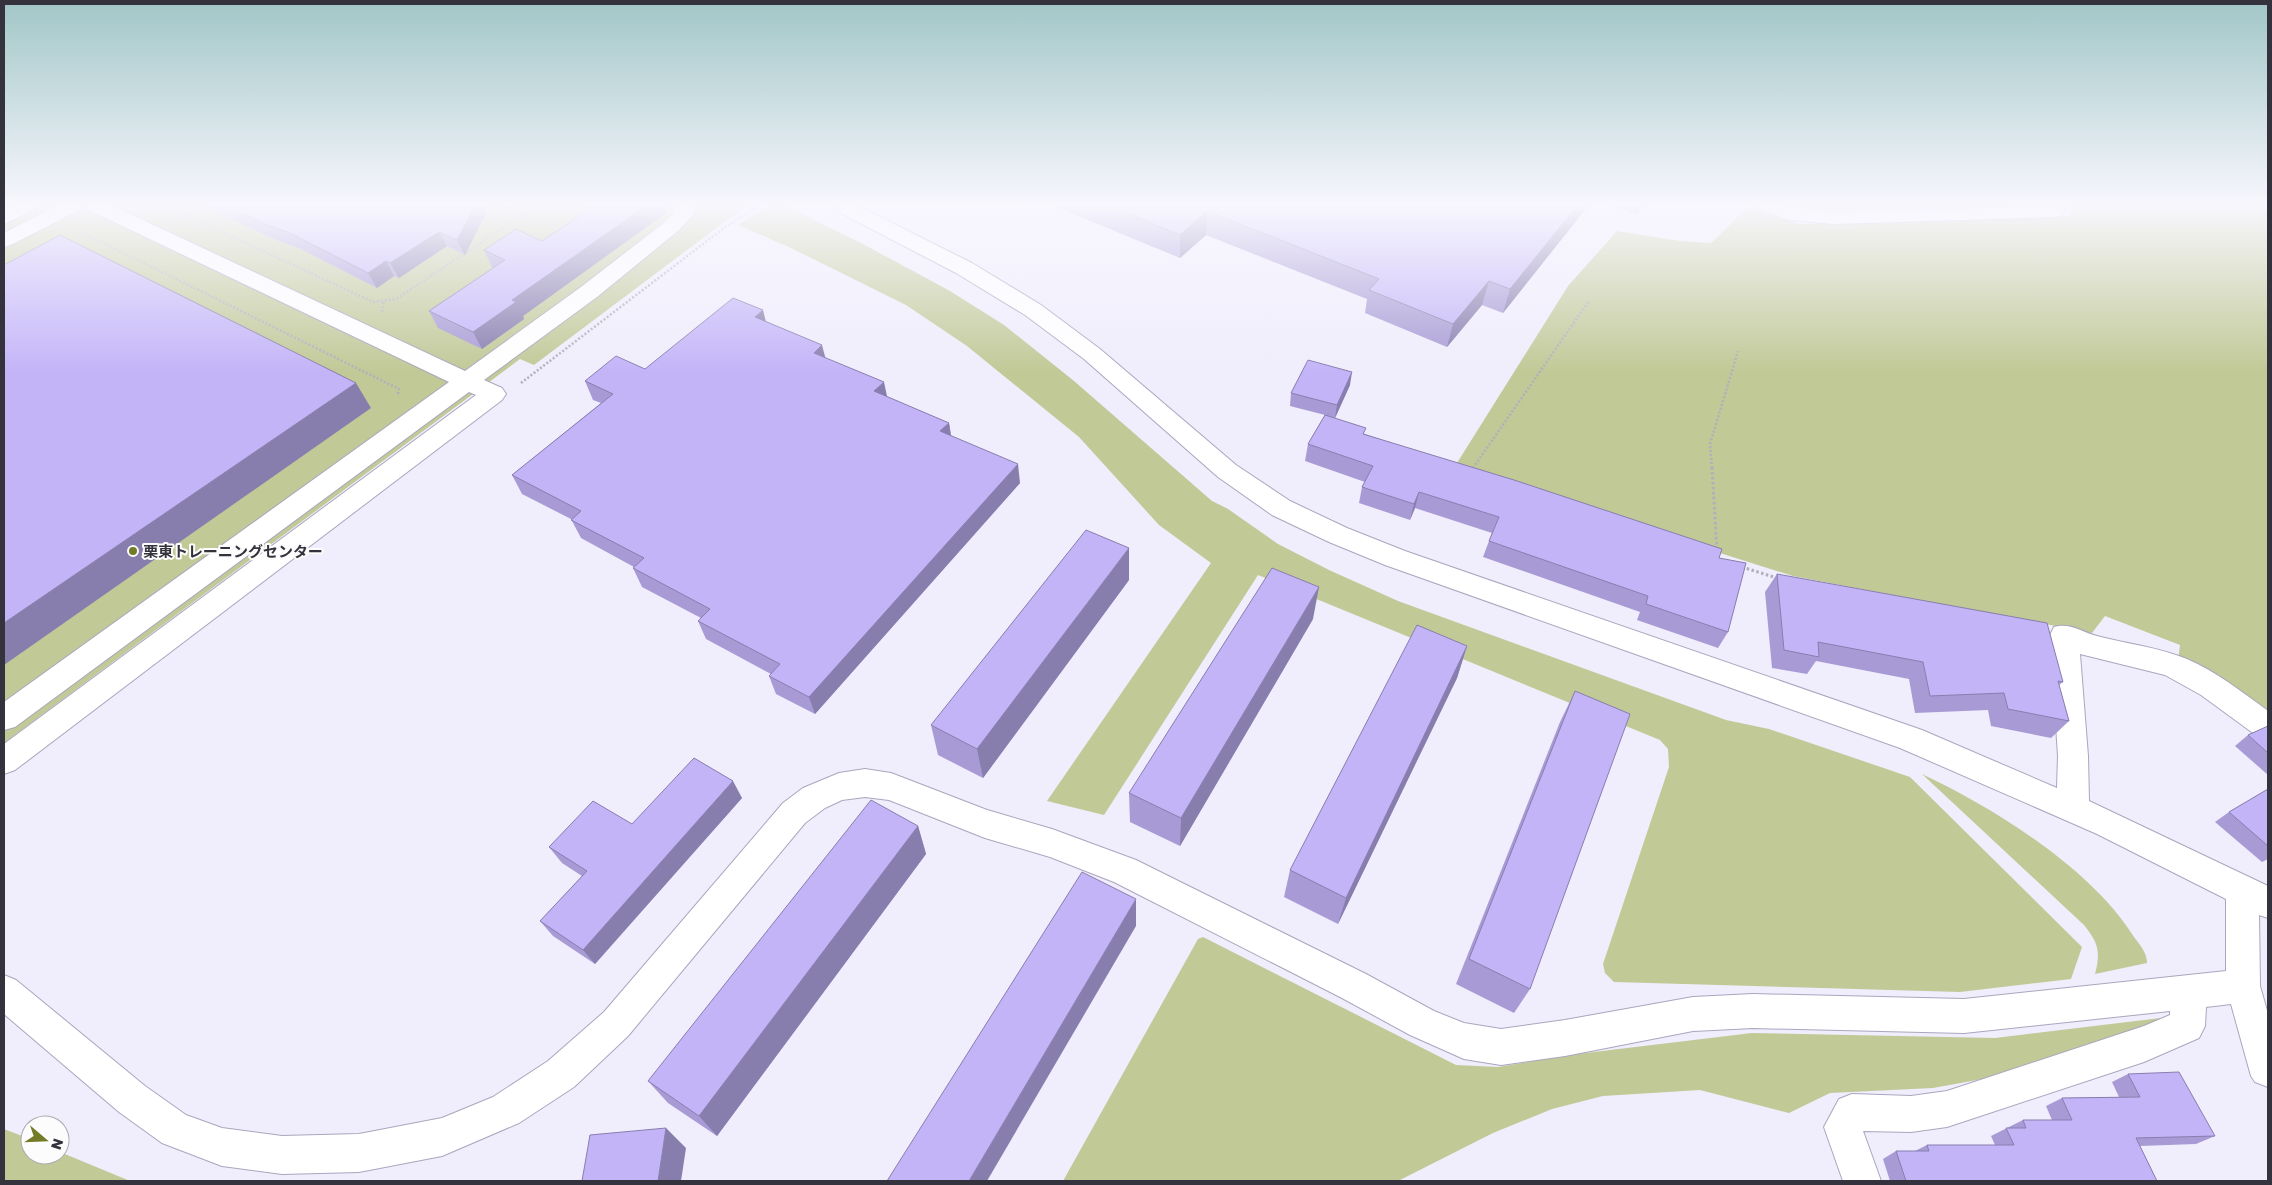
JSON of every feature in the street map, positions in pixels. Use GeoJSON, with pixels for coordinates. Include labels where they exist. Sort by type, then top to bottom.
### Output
{"type":"FeatureCollection","features":[{"type":"Feature","properties":{"kind":"street"},"geometry":{"type":"LineString","coordinates":[[4,761],[494,394],[468,380],[214,261]]}},
{"type":"Feature","properties":{"kind":"street"},"geometry":{"type":"LineString","coordinates":[[4,718],[589,292],[628,261]]}},
{"type":"Feature","properties":{"kind":"street"},"geometry":{"type":"LineString","coordinates":[[951,261],[1033,310],[1092,354],[1227,471],[1282,508],[1395,558],[1911,739],[2108,824],[2255,897],[2242,986],[2264,1063],[2268,1069]]}},
{"type":"Feature","properties":{"kind":"street"},"geometry":{"type":"LineString","coordinates":[[2073,808],[2073,756],[2064,635],[2083,645],[2173,666],[2199,678],[2268,727]]}},
{"type":"Feature","properties":{"kind":"street"},"geometry":{"type":"LineString","coordinates":[[4,992],[132,1099],[175,1130],[222,1146],[282,1155],[359,1153],[442,1137],[506,1110],[561,1074],[616,1024],[794,814],[814,798],[839,787],[865,783],[891,786],[986,824],[1052,843],[1125,871],[1354,986],[1422,1023],[1464,1041],[1501,1046],[1565,1038],[1693,1014],[1753,1011],[1964,1016],[2242,986]]}},
{"type":"Feature","properties":{"kind":"street"},"geometry":{"type":"LineString","coordinates":[[1862,1181],[1843,1127],[1852,1112],[1911,1114],[1947,1109],[2144,1044],[2188,1026],[2189,991]]}},
{"type":"Feature","properties":{"kind":"path"},"geometry":{"type":"LineString","coordinates":[[141,261],[399,389],[398,396]]}},
{"type":"Feature","properties":{"kind":"path"},"geometry":{"type":"LineString","coordinates":[[285,261],[373,302],[396,299],[453,261]]}},
{"type":"Feature","properties":{"kind":"path"},"geometry":{"type":"LineString","coordinates":[[1467,477],[1589,301]]}},
{"type":"Feature","properties":{"kind":"path"},"geometry":{"type":"LineString","coordinates":[[1718,559],[1710,444],[1738,351]]}},
{"type":"Feature","properties":{"kind":"path"},"geometry":{"type":"LineString","coordinates":[[1734,564],[1784,580]]}},
{"type":"Feature","properties":{"kind":"green space","name":"栗東トレーニングセンター"},"geometry":{"type":"Polygon","coordinates":[[[4,261],[672,261],[534,365],[520,359],[4,743],[4,261]]]}},
{"type":"Feature","properties":{"kind":"green space"},"geometry":{"type":"Polygon","coordinates":[[[818,261],[895,261],[950,291],[1004,325],[1074,381],[1212,501],[1228,509],[1278,544],[1329,570],[1398,601],[1726,720],[1769,729],[1910,777],[2082,947],[2071,979],[1960,992],[1614,982],[1605,973],[1603,964],[1669,767],[1668,749],[1660,740],[1258,575],[1104,815],[1047,801],[1211,563],[1159,525],[1079,437],[967,346],[906,305],[818,261]]]}},
{"type":"Feature","properties":{"kind":"green space"},"geometry":{"type":"Polygon","coordinates":[[[1590,261],[2268,261],[2268,718],[2201,672],[2178,661],[2180,645],[2105,616],[2092,633],[1793,576],[1704,548],[1457,463],[1568,286],[1590,261]]]}},
{"type":"Feature","properties":{"kind":"green space"},"geometry":{"type":"Polygon","coordinates":[[[1922,774],[2009,822],[2067,864],[2093,887],[2115,912],[2143,949],[2147,963],[2095,974],[2098,959],[2097,948],[2084,925],[1922,774]]]}},
{"type":"Feature","properties":{"kind":"green space"},"geometry":{"type":"Polygon","coordinates":[[[1203,937],[1456,1065],[1498,1067],[1569,1055],[1752,1033],[1995,1038],[2169,1017],[2045,1063],[1977,1080],[1933,1088],[1830,1093],[1789,1113],[1700,1090],[1603,1096],[1552,1109],[1493,1133],[1398,1181],[1063,1181],[1198,939],[1203,937]]]}},
{"type":"Feature","properties":{"kind":"green space"},"geometry":{"type":"Polygon","coordinates":[[[4,1129],[20,1135],[20,1165],[70,1165],[70,1156],[130,1181],[4,1181],[4,1129]]]}},
{"type":"Feature","properties":{"kind":"building"},"geometry":{"type":"Polygon","coordinates":[[[11,261],[113,261],[356,383],[4,623],[4,265],[11,261]]]}},
{"type":"Feature","properties":{"kind":"building"},"geometry":{"type":"Polygon","coordinates":[[[345,261],[386,261],[368,273],[345,261]]]}},
{"type":"Feature","properties":{"kind":"building"},"geometry":{"type":"Polygon","coordinates":[[[503,261],[567,261],[512,300],[516,302],[473,332],[429,311],[503,261]]]}},
{"type":"Feature","properties":{"kind":"building"},"geometry":{"type":"Polygon","coordinates":[[[1334,261],[1532,261],[1510,289],[1489,281],[1453,324],[1369,290],[1379,279],[1334,261]]]}},
{"type":"Feature","properties":{"kind":"building"},"geometry":{"type":"Polygon","coordinates":[[[733,298],[763,310],[755,317],[822,345],[814,353],[884,382],[874,391],[949,423],[940,431],[1018,464],[809,697],[769,676],[780,664],[698,621],[710,609],[633,568],[644,558],[571,520],[581,511],[512,475],[613,394],[585,381],[616,356],[645,369],[733,298]]]}},
{"type":"Feature","properties":{"kind":"building"},"geometry":{"type":"Polygon","coordinates":[[[1308,360],[1352,372],[1337,405],[1291,393],[1308,360]]]}},
{"type":"Feature","properties":{"kind":"building"},"geometry":{"type":"Polygon","coordinates":[[[1325,415],[1366,428],[1363,434],[1514,480],[1722,549],[1719,558],[1746,563],[1728,632],[1646,604],[1648,596],[1489,541],[1499,517],[1419,492],[1414,504],[1362,487],[1373,466],[1308,444],[1325,415]]]}},
{"type":"Feature","properties":{"kind":"building"},"geometry":{"type":"Polygon","coordinates":[[[1086,530],[1129,548],[977,749],[931,725],[1086,530]]]}},
{"type":"Feature","properties":{"kind":"building"},"geometry":{"type":"Polygon","coordinates":[[[1272,568],[1319,587],[1181,818],[1129,793],[1272,568]]]}},
{"type":"Feature","properties":{"kind":"building"},"geometry":{"type":"Polygon","coordinates":[[[1777,574],[2047,623],[2063,682],[2058,681],[2069,721],[2008,709],[2004,693],[1930,696],[1923,662],[1818,642],[1819,657],[1784,650],[1777,574]]]}},
{"type":"Feature","properties":{"kind":"building"},"geometry":{"type":"Polygon","coordinates":[[[1417,625],[1467,646],[1346,898],[1290,870],[1417,625]]]}},
{"type":"Feature","properties":{"kind":"building"},"geometry":{"type":"Polygon","coordinates":[[[1575,691],[1630,714],[1530,989],[1469,959],[1575,691]]]}},
{"type":"Feature","properties":{"kind":"building"},"geometry":{"type":"Polygon","coordinates":[[[2268,726],[2268,753],[2248,735],[2268,726]]]}},
{"type":"Feature","properties":{"kind":"building"},"geometry":{"type":"Polygon","coordinates":[[[694,758],[733,781],[583,950],[540,921],[587,871],[549,847],[593,801],[632,824],[694,758]]]}},
{"type":"Feature","properties":{"kind":"building"},"geometry":{"type":"Polygon","coordinates":[[[2268,789],[2268,846],[2229,812],[2268,789]]]}},
{"type":"Feature","properties":{"kind":"building"},"geometry":{"type":"Polygon","coordinates":[[[871,800],[918,826],[699,1116],[648,1081],[871,800]]]}},
{"type":"Feature","properties":{"kind":"building"},"geometry":{"type":"Polygon","coordinates":[[[1082,872],[1136,899],[969,1181],[887,1181],[1082,872]]]}},
{"type":"Feature","properties":{"kind":"building"},"geometry":{"type":"Polygon","coordinates":[[[2179,1072],[2215,1136],[2136,1138],[2157,1181],[1906,1181],[1896,1151],[1929,1151],[1927,1145],[2014,1145],[2006,1128],[2026,1128],[2023,1120],[2072,1120],[2062,1098],[2140,1097],[2128,1074],[2179,1072]]]}},
{"type":"Feature","properties":{"kind":"building"},"geometry":{"type":"Polygon","coordinates":[[[666,1128],[658,1181],[582,1181],[590,1135],[666,1128]]]}},
{"type":"Feature","properties":{"kind":"place","name":"栗東トレーニングセンター"},"geometry":{"type":"Point","coordinates":[133,551]}}]}
